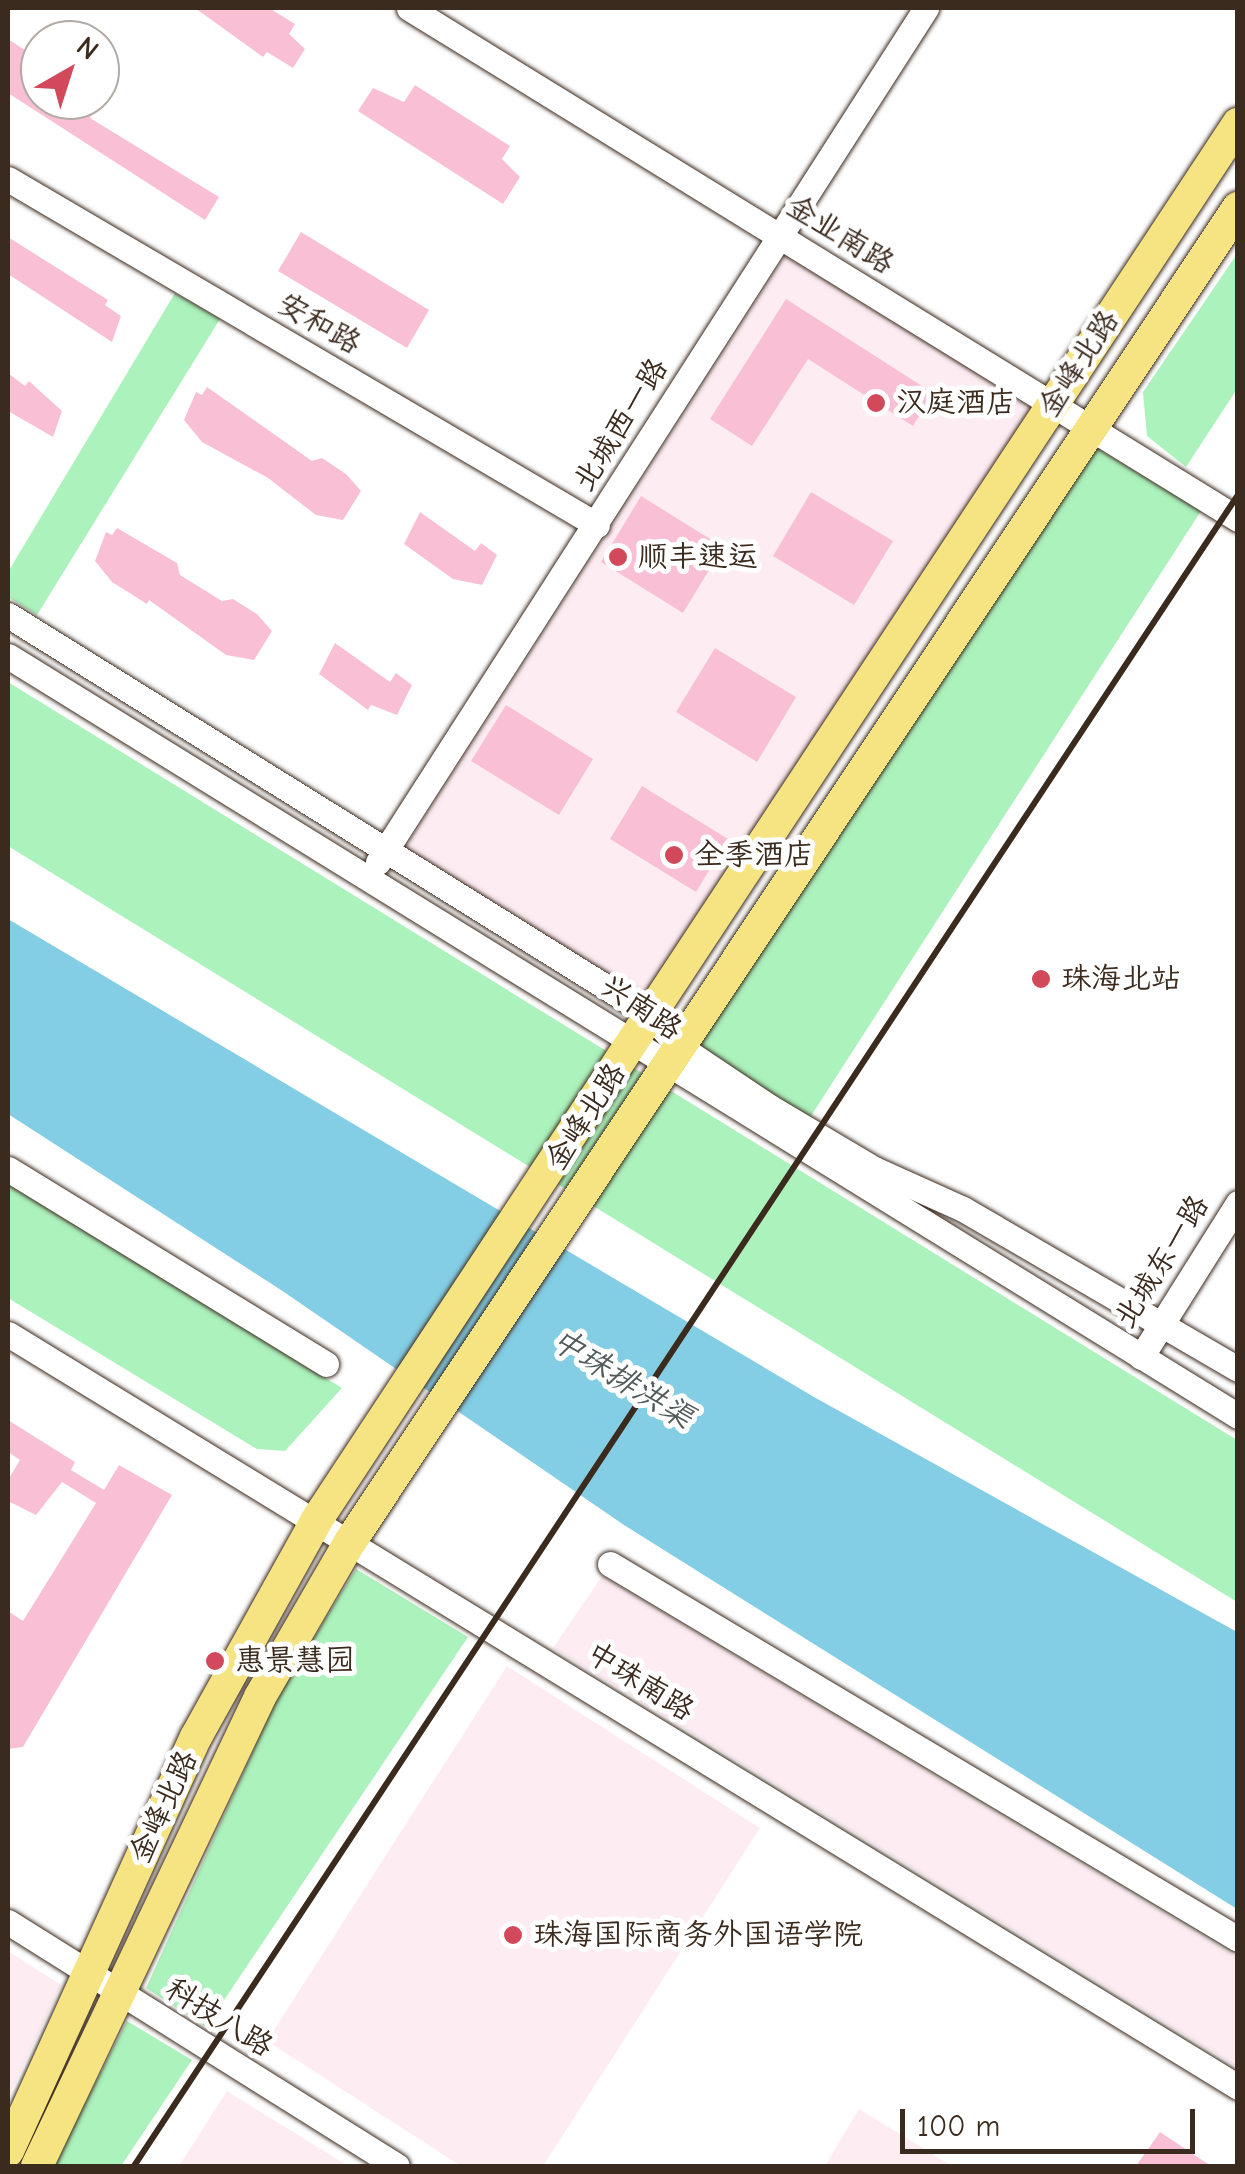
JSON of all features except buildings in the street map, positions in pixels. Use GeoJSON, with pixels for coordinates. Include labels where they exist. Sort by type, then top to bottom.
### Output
{"type":"FeatureCollection","features":[{"type":"Feature","properties":{"kind":"main road","name":"金峰北路"},"geometry":{"type":"LineString","coordinates":[[8,2151],[196,1737],[316,1521],[587,1120],[644,1027],[1238,124]]}},
{"type":"Feature","properties":{"kind":"main road","name":"金峰北路"},"geometry":{"type":"LineString","coordinates":[[37,2166],[122,1996],[260,1697],[350,1542],[1238,208]]}},
{"type":"Feature","properties":{"kind":"street","name":"北城西一路"},"geometry":{"type":"LineString","coordinates":[[368,876],[926,8]]}},
{"type":"Feature","properties":{"kind":"street","name":"金业南路"},"geometry":{"type":"LineString","coordinates":[[415,9],[1238,519]]}},
{"type":"Feature","properties":{"kind":"street","name":"安和路"},"geometry":{"type":"LineString","coordinates":[[8,179],[597,525]]}},
{"type":"Feature","properties":{"kind":"street","name":"兴南路"},"geometry":{"type":"LineString","coordinates":[[8,615],[385,852],[644,1027],[672,1055],[1238,1416]]}},
{"type":"Feature","properties":{"kind":"street","name":"兴南路"},"geometry":{"type":"LineString","coordinates":[[8,656],[368,876],[644,1027]]}},
{"type":"Feature","properties":{"kind":"street","name":"兴南路"},"geometry":{"type":"LineString","coordinates":[[672,1055],[874,1169],[962,1209],[1238,1369]]}},
{"type":"Feature","properties":{"kind":"street"},"geometry":{"type":"LineString","coordinates":[[8,1169],[326,1364]]}},
{"type":"Feature","properties":{"kind":"street","name":"北城东一路"},"geometry":{"type":"LineString","coordinates":[[1142,1356],[1238,1203]]}},
{"type":"Feature","properties":{"kind":"street","name":"中珠南路"},"geometry":{"type":"LineString","coordinates":[[8,1334],[1238,2088]]}},
{"type":"Feature","properties":{"kind":"street"},"geometry":{"type":"LineString","coordinates":[[610,1564],[1238,1938]]}},
{"type":"Feature","properties":{"kind":"street","name":"科技八路"},"geometry":{"type":"LineString","coordinates":[[8,1922],[397,2166]]}},
{"type":"Feature","properties":{"kind":"shaded area"},"geometry":{"type":"Polygon","coordinates":[[[786,255],[1038,406],[648,1001],[402,853],[786,255]]]}},
{"type":"Feature","properties":{"kind":"shaded area"},"geometry":{"type":"Polygon","coordinates":[[[602,1576],[1237,1957],[1237,2067],[553,1648],[602,1576]]]}},
{"type":"Feature","properties":{"kind":"shaded area","name":"珠海国际商务外国语学院"},"geometry":{"type":"Polygon","coordinates":[[[507,1666],[760,1828],[543,2166],[461,2166],[267,2041],[507,1666]]]}},
{"type":"Feature","properties":{"kind":"shaded area"},"geometry":{"type":"Polygon","coordinates":[[[8,1951],[61,1985],[8,2098],[8,1951]]]}},
{"type":"Feature","properties":{"kind":"shaded area"},"geometry":{"type":"Polygon","coordinates":[[[227,2091],[348,2166],[179,2166],[227,2091]]]}},
{"type":"Feature","properties":{"kind":"shaded area"},"geometry":{"type":"Polygon","coordinates":[[[859,2109],[952,2166],[825,2166],[859,2109]]]}},
{"type":"Feature","properties":{"kind":"green space"},"geometry":{"type":"Polygon","coordinates":[[[1237,254],[1237,389],[1186,467],[1147,436],[1143,392],[1237,254]]]}},
{"type":"Feature","properties":{"kind":"green space"},"geometry":{"type":"Polygon","coordinates":[[[175,293],[220,319],[37,615],[8,597],[8,572],[175,293]]]}},
{"type":"Feature","properties":{"kind":"green space"},"geometry":{"type":"Polygon","coordinates":[[[1095,447],[1201,511],[809,1119],[693,1042],[1095,447]]]}},
{"type":"Feature","properties":{"kind":"green space"},"geometry":{"type":"Polygon","coordinates":[[[8,682],[1237,1440],[1237,1602],[8,846],[8,682]]]}},
{"type":"Feature","properties":{"kind":"green space"},"geometry":{"type":"Polygon","coordinates":[[[8,1183],[342,1388],[285,1451],[257,1449],[8,1298],[8,1183]]]}},
{"type":"Feature","properties":{"kind":"green space"},"geometry":{"type":"Polygon","coordinates":[[[356,1569],[468,1637],[206,2027],[146,1988],[278,1696],[356,1569]]]}},
{"type":"Feature","properties":{"kind":"green space"},"geometry":{"type":"Polygon","coordinates":[[[127,2021],[192,2060],[121,2166],[53,2166],[127,2021]]]}},
{"type":"Feature","properties":{"kind":"water","name":"中珠排洪渠"},"geometry":{"type":"Polygon","coordinates":[[[8,919],[814,1397],[1237,1632],[1237,1909],[624,1525],[281,1290],[8,1114],[8,919]]]}},
{"type":"Feature","properties":{"kind":"railway"},"geometry":{"type":"LineString","coordinates":[[134,2166],[1238,495]]}},
{"type":"Feature","properties":{"kind":"place","name":"汉庭酒店"},"geometry":{"type":"Point","coordinates":[876,403]}},
{"type":"Feature","properties":{"kind":"place","name":"顺丰速运"},"geometry":{"type":"Point","coordinates":[618,557]}},
{"type":"Feature","properties":{"kind":"place","name":"全季酒店"},"geometry":{"type":"Point","coordinates":[674,855]}},
{"type":"Feature","properties":{"kind":"place","name":"珠海北站"},"geometry":{"type":"Point","coordinates":[1041,979]}},
{"type":"Feature","properties":{"kind":"place","name":"惠景慧园"},"geometry":{"type":"Point","coordinates":[215,1661]}},
{"type":"Feature","properties":{"kind":"place","name":"珠海国际商务外国语学院"},"geometry":{"type":"Point","coordinates":[513,1935]}}]}
